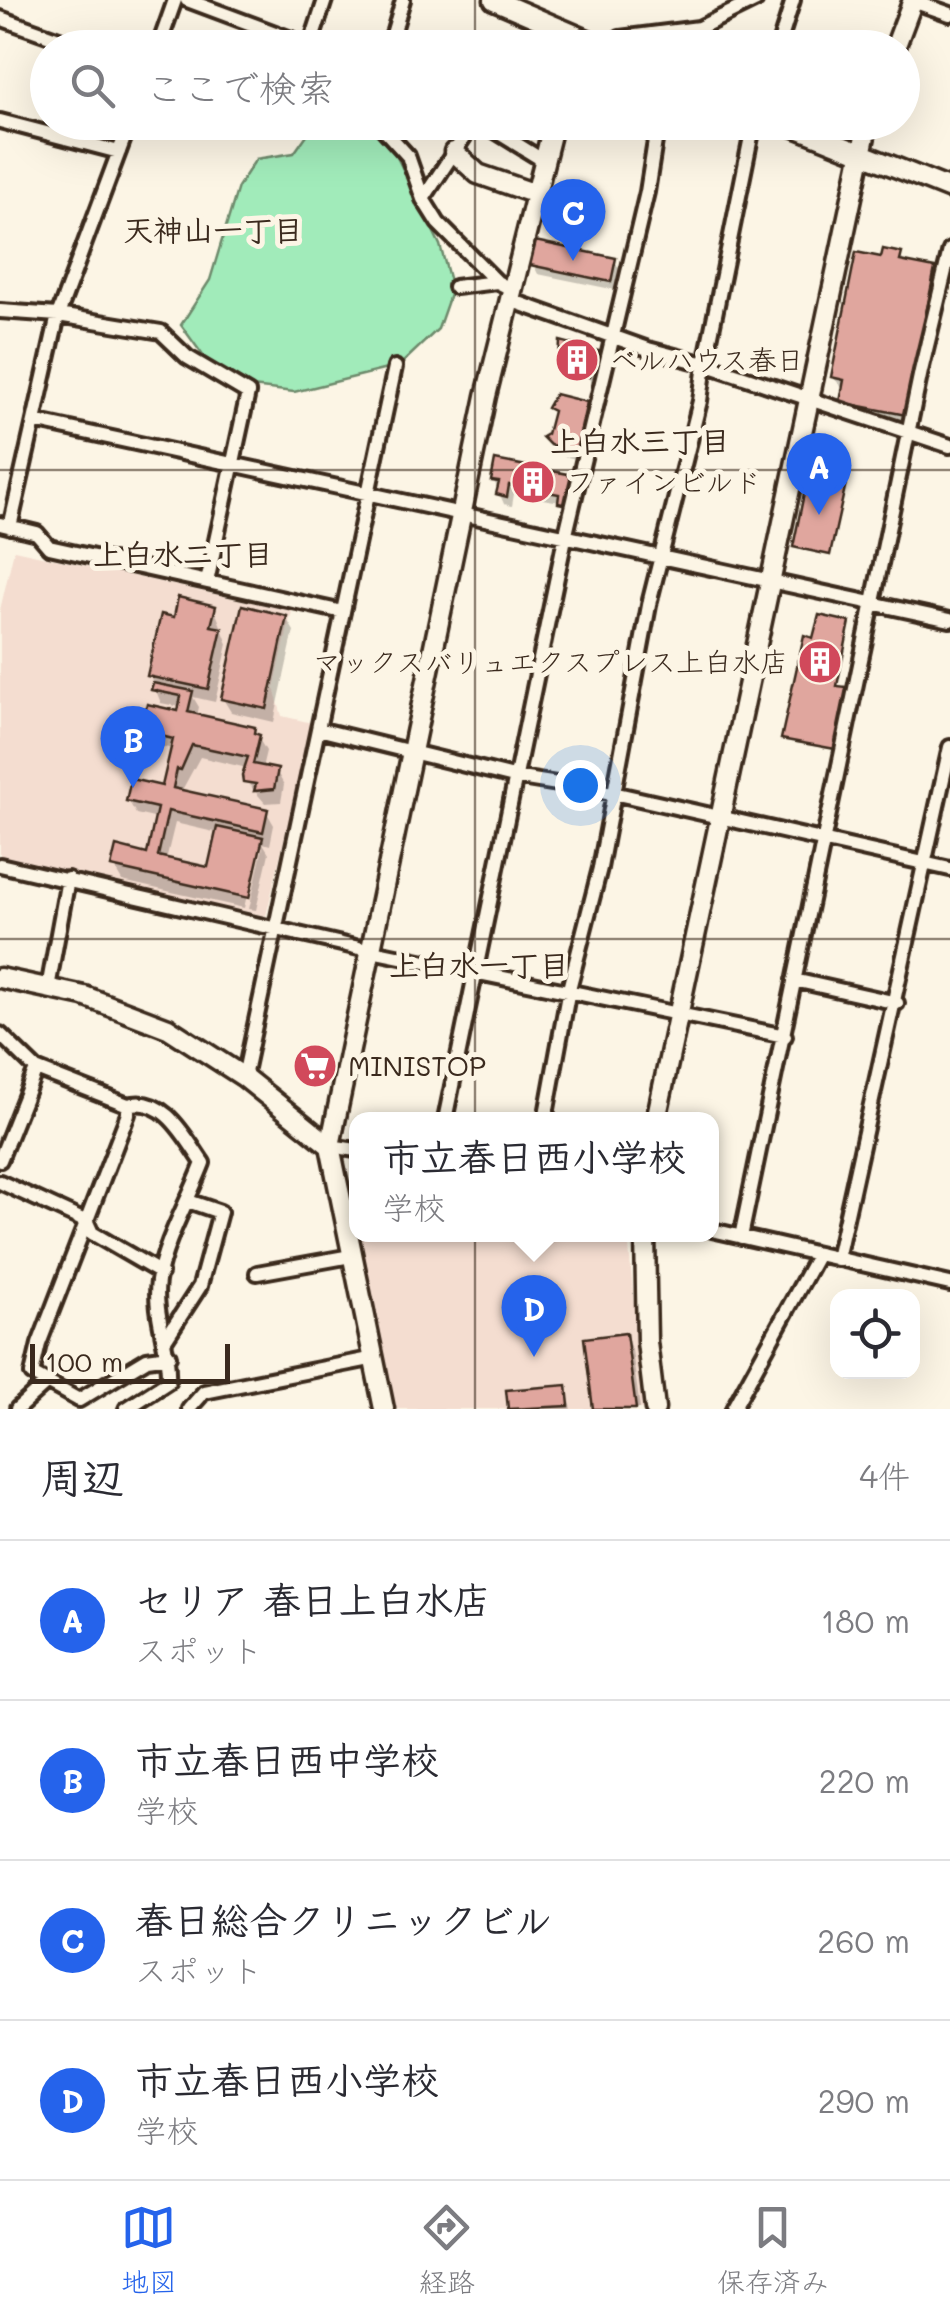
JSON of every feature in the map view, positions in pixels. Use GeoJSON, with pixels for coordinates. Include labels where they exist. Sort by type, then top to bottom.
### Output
{"type":"FeatureCollection","features":[{"type":"Feature","properties":{"kind":"street"},"geometry":{"type":"LineString","coordinates":[[164,30],[175,0]]}},
{"type":"Feature","properties":{"kind":"street"},"geometry":{"type":"LineString","coordinates":[[187,0],[267,30]]}},
{"type":"Feature","properties":{"kind":"street"},"geometry":{"type":"LineString","coordinates":[[315,30],[325,0]]}},
{"type":"Feature","properties":{"kind":"street"},"geometry":{"type":"LineString","coordinates":[[393,30],[402,0]]}},
{"type":"Feature","properties":{"kind":"street"},"geometry":{"type":"LineString","coordinates":[[494,0],[568,30]]}},
{"type":"Feature","properties":{"kind":"street"},"geometry":{"type":"LineString","coordinates":[[683,30],[699,28],[756,0]]}},
{"type":"Feature","properties":{"kind":"street"},"geometry":{"type":"LineString","coordinates":[[784,30],[793,0]]}},
{"type":"Feature","properties":{"kind":"street"},"geometry":{"type":"LineString","coordinates":[[901,30],[912,0],[950,14]]}},
{"type":"Feature","properties":{"kind":"street"},"geometry":{"type":"LineString","coordinates":[[0,18],[34,30]]}},
{"type":"Feature","properties":{"kind":"street"},"geometry":{"type":"LineString","coordinates":[[0,121],[30,129]]}},
{"type":"Feature","properties":{"kind":"street"},"geometry":{"type":"LineString","coordinates":[[73,140],[119,152]]}},
{"type":"Feature","properties":{"kind":"street"},"geometry":{"type":"LineString","coordinates":[[123,140],[58,314],[5,525],[37,533],[50,547],[343,612]]}},
{"type":"Feature","properties":{"kind":"street"},"geometry":{"type":"LineString","coordinates":[[393,140],[408,156],[423,199],[438,223],[507,291]]}},
{"type":"Feature","properties":{"kind":"street"},"geometry":{"type":"LineString","coordinates":[[423,199],[464,140]]}},
{"type":"Feature","properties":{"kind":"street"},"geometry":{"type":"LineString","coordinates":[[508,140],[544,161]]}},
{"type":"Feature","properties":{"kind":"street"},"geometry":{"type":"LineString","coordinates":[[349,1241],[330,1146],[507,291],[549,140]]}},
{"type":"Feature","properties":{"kind":"street"},"geometry":{"type":"LineString","coordinates":[[447,1112],[565,538],[648,192],[655,140]]}},
{"type":"Feature","properties":{"kind":"street"},"geometry":{"type":"LineString","coordinates":[[546,1112],[569,989],[600,868],[661,556],[750,140]]}},
{"type":"Feature","properties":{"kind":"street"},"geometry":{"type":"LineString","coordinates":[[829,140],[950,189]]}},
{"type":"Feature","properties":{"kind":"street"},"geometry":{"type":"LineString","coordinates":[[658,1112],[863,140]]}},
{"type":"Feature","properties":{"kind":"street"},"geometry":{"type":"LineString","coordinates":[[454,152],[478,174],[536,194]]}},
{"type":"Feature","properties":{"kind":"street"},"geometry":{"type":"LineString","coordinates":[[741,1237],[950,250]]}},
{"type":"Feature","properties":{"kind":"street"},"geometry":{"type":"LineString","coordinates":[[455,287],[507,291],[611,334],[950,446]]}},
{"type":"Feature","properties":{"kind":"street"},"geometry":{"type":"LineString","coordinates":[[0,311],[58,314],[160,332],[187,357],[248,393],[207,582]]}},
{"type":"Feature","properties":{"kind":"street"},"geometry":{"type":"LineString","coordinates":[[244,1077],[395,367]]}},
{"type":"Feature","properties":{"kind":"street"},"geometry":{"type":"LineString","coordinates":[[34,421],[950,620]]}},
{"type":"Feature","properties":{"kind":"street"},"geometry":{"type":"LineString","coordinates":[[318,729],[514,777],[613,793],[950,869]]}},
{"type":"Feature","properties":{"kind":"street"},"geometry":{"type":"LineString","coordinates":[[837,1259],[897,1002],[950,747]]}},
{"type":"Feature","properties":{"kind":"street"},"geometry":{"type":"LineString","coordinates":[[0,866],[372,951],[785,1036]]}},
{"type":"Feature","properties":{"kind":"street"},"geometry":{"type":"LineString","coordinates":[[48,988],[68,879]]}},
{"type":"Feature","properties":{"kind":"street"},"geometry":{"type":"LineString","coordinates":[[0,978],[84,996],[168,1028],[244,1077],[330,1146],[349,1149]]}},
{"type":"Feature","properties":{"kind":"street"},"geometry":{"type":"LineString","coordinates":[[794,980],[897,1002]]}},
{"type":"Feature","properties":{"kind":"street"},"geometry":{"type":"LineString","coordinates":[[0,1034],[36,1069],[128,1104],[141,1101],[159,1108],[203,1163],[161,1273],[158,1314],[169,1356],[168,1382],[126,1409]]}},
{"type":"Feature","properties":{"kind":"street"},"geometry":{"type":"LineString","coordinates":[[0,1160],[36,1069]]}},
{"type":"Feature","properties":{"kind":"street"},"geometry":{"type":"LineString","coordinates":[[128,1104],[128,1114],[39,1344],[32,1374],[78,1400],[147,1359],[169,1356]]}},
{"type":"Feature","properties":{"kind":"street"},"geometry":{"type":"LineString","coordinates":[[0,1182],[87,1222],[92,1233],[161,1273]]}},
{"type":"Feature","properties":{"kind":"street"},"geometry":{"type":"LineString","coordinates":[[165,1340],[200,1286],[220,1212],[188,1200]]}},
{"type":"Feature","properties":{"kind":"street"},"geometry":{"type":"LineString","coordinates":[[719,1232],[950,1284]]}},
{"type":"Feature","properties":{"kind":"street"},"geometry":{"type":"LineString","coordinates":[[349,1242],[384,1409]]}},
{"type":"Feature","properties":{"kind":"street"},"geometry":{"type":"LineString","coordinates":[[646,1242],[647,1342],[655,1409]]}},
{"type":"Feature","properties":{"kind":"street"},"geometry":{"type":"LineString","coordinates":[[733,1409],[818,1254]]}},
{"type":"Feature","properties":{"kind":"street"},"geometry":{"type":"LineString","coordinates":[[257,1273],[352,1256]]}},
{"type":"Feature","properties":{"kind":"street"},"geometry":{"type":"LineString","coordinates":[[189,1409],[204,1392],[375,1358]]}},
{"type":"Feature","properties":{"kind":"street"},"geometry":{"type":"LineString","coordinates":[[17,1409],[47,1382]]}},
{"type":"Feature","properties":{"kind":"shaded area"},"geometry":{"type":"Polygon","coordinates":[[[14,550],[292,611],[274,688],[282,716],[312,723],[266,916],[0,858],[0,610],[14,550]]]}},
{"type":"Feature","properties":{"kind":"shaded area"},"geometry":{"type":"Polygon","coordinates":[[[359,1242],[629,1242],[643,1409],[390,1409],[359,1242]]]}},
{"type":"Feature","properties":{"kind":"green space"},"geometry":{"type":"Polygon","coordinates":[[[303,140],[384,140],[396,155],[440,245],[452,289],[438,329],[399,366],[294,392],[252,387],[212,368],[181,325],[210,280],[238,187],[256,159],[294,153],[303,140]]]}},
{"type":"Feature","properties":{"kind":"building"},"geometry":{"type":"Polygon","coordinates":[[[535,241],[616,258],[611,282],[530,265],[535,241]]]}},
{"type":"Feature","properties":{"kind":"building"},"geometry":{"type":"Polygon","coordinates":[[[883,249],[902,253],[900,261],[935,268],[906,415],[840,402],[844,380],[831,377],[856,252],[881,257],[883,249]]]}},
{"type":"Feature","properties":{"kind":"building","name":"ベルハウス春日"},"geometry":{"type":"Polygon","coordinates":[[[560,341],[599,351],[590,377],[584,376],[585,370],[559,362],[560,341]]]}},
{"type":"Feature","properties":{"kind":"building"},"geometry":{"type":"Polygon","coordinates":[[[555,394],[587,402],[576,451],[550,445],[542,437],[547,434],[553,411],[547,408],[555,394]]]}},
{"type":"Feature","properties":{"kind":"building","name":"ファインビルド"},"geometry":{"type":"Polygon","coordinates":[[[495,460],[573,475],[569,496],[565,495],[563,504],[558,503],[559,494],[509,485],[507,497],[496,494],[499,482],[491,481],[495,460]]]}},
{"type":"Feature","properties":{"kind":"building"},"geometry":{"type":"Polygon","coordinates":[[[808,474],[846,483],[830,555],[793,547],[808,474]]]}},
{"type":"Feature","properties":{"kind":"building"},"geometry":{"type":"Polygon","coordinates":[[[178,597],[216,606],[211,626],[222,628],[208,689],[147,676],[161,614],[174,617],[178,597]]]}},
{"type":"Feature","properties":{"kind":"building"},"geometry":{"type":"Polygon","coordinates":[[[242,605],[287,616],[267,709],[221,699],[242,605]]]}},
{"type":"Feature","properties":{"kind":"building","name":"マックスバリュエクスプレス上白水店"},"geometry":{"type":"Polygon","coordinates":[[[819,615],[850,622],[837,686],[847,687],[835,749],[781,739],[804,635],[813,638],[819,615]]]}},
{"type":"Feature","properties":{"kind":"building"},"geometry":{"type":"Polygon","coordinates":[[[153,683],[193,691],[188,712],[255,727],[254,733],[260,735],[253,764],[278,769],[274,789],[254,791],[256,784],[243,782],[248,757],[192,745],[181,770],[177,769],[173,788],[268,809],[263,832],[168,811],[158,856],[208,867],[217,827],[263,837],[249,898],[111,867],[116,846],[147,854],[157,808],[126,801],[131,779],[162,786],[173,739],[141,731],[147,704],[178,711],[181,696],[151,690],[153,683]]]}},
{"type":"Feature","properties":{"kind":"building"},"geometry":{"type":"Polygon","coordinates":[[[626,1333],[636,1409],[593,1409],[584,1338],[626,1333]]]}},
{"type":"Feature","properties":{"kind":"building"},"geometry":{"type":"Polygon","coordinates":[[[567,1385],[569,1406],[508,1409],[506,1390],[567,1385]]]}},
{"type":"Feature","properties":{"kind":"place","name":"春日総合クリニックビル"},"geometry":{"type":"Point","coordinates":[573,261]}},
{"type":"Feature","properties":{"kind":"place","name":"ベルハウス春日"},"geometry":{"type":"Point","coordinates":[577,360]}},
{"type":"Feature","properties":{"kind":"place","name":"ファインビルド"},"geometry":{"type":"Point","coordinates":[533,482]}},
{"type":"Feature","properties":{"kind":"place","name":"セリア 春日上白水店"},"geometry":{"type":"Point","coordinates":[819,515]}},
{"type":"Feature","properties":{"kind":"place","name":"マックスバリュエクスプレス上白水店"},"geometry":{"type":"Point","coordinates":[820,662]}},
{"type":"Feature","properties":{"kind":"place","name":"市立春日西中学校"},"geometry":{"type":"Point","coordinates":[133,788]}},
{"type":"Feature","properties":{"kind":"place","name":"MINISTOP"},"geometry":{"type":"Point","coordinates":[315,1066]}},
{"type":"Feature","properties":{"kind":"place","name":"市立春日西小学校"},"geometry":{"type":"Point","coordinates":[534,1357]}},
{"type":"Feature","properties":{"kind":"district","name":"天神山一丁目"},"geometry":{"type":"Point","coordinates":[213,231]}},
{"type":"Feature","properties":{"kind":"district","name":"上白水三丁目"},"geometry":{"type":"Point","coordinates":[640,442]}},
{"type":"Feature","properties":{"kind":"district","name":"上白水二丁目"},"geometry":{"type":"Point","coordinates":[183,555]}},
{"type":"Feature","properties":{"kind":"district","name":"上白水一丁目"},"geometry":{"type":"Point","coordinates":[479,966]}}]}
